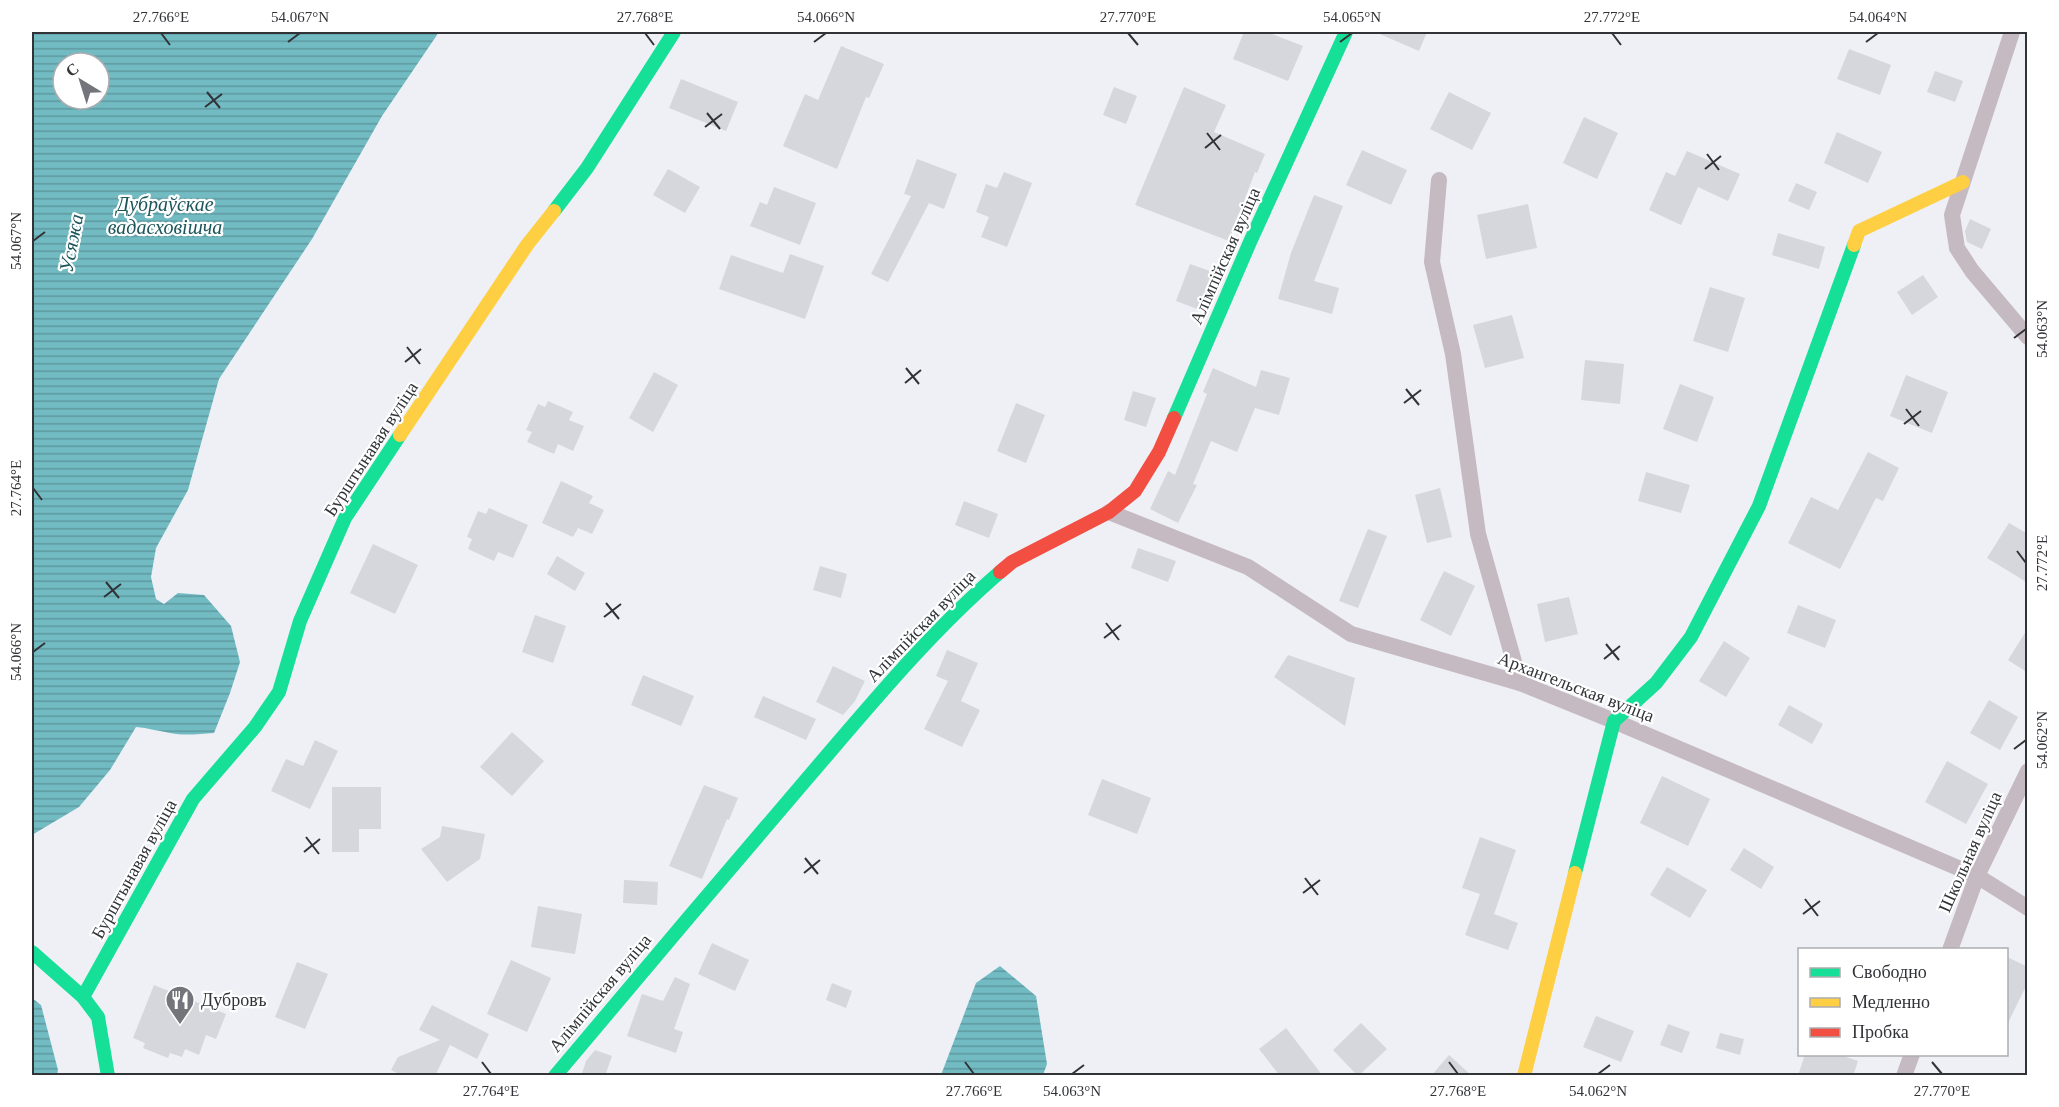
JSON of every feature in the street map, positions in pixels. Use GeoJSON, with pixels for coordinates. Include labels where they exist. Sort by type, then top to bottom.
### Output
{"type":"FeatureCollection","features":[{"type":"Feature","properties":{"kind":"street","name":"Бурштынавая вуліца"},"geometry":{"type":"LineString","coordinates":[[83,997],[193,799],[255,728],[279,692],[300,621],[345,518],[527,245],[587,168],[674,32]]}},
{"type":"Feature","properties":{"kind":"street","name":"Алімпійская вуліца"},"geometry":{"type":"LineString","coordinates":[[555,1076],[678,928],[867,709],[963,604],[1012,562],[1109,513],[1135,490],[1159,452],[1250,242],[1346,32]]}},
{"type":"Feature","properties":{"kind":"street"},"geometry":{"type":"LineString","coordinates":[[2012,32],[1952,215],[1957,248],[1972,271],[2028,337]]}},
{"type":"Feature","properties":{"kind":"street"},"geometry":{"type":"LineString","coordinates":[[1438,180],[1432,262],[1453,354],[1478,534],[1520,683]]}},
{"type":"Feature","properties":{"kind":"street"},"geometry":{"type":"LineString","coordinates":[[1524,1076],[1614,721],[1656,683],[1691,637],[1760,506],[1858,231],[1963,182]]}},
{"type":"Feature","properties":{"kind":"street","name":"Архангельская вуліца"},"geometry":{"type":"LineString","coordinates":[[1109,513],[1248,567],[1351,634],[1520,683],[1614,721],[1977,876],[2028,908]]}},
{"type":"Feature","properties":{"kind":"street","name":"Школьная вуліца"},"geometry":{"type":"LineString","coordinates":[[1951,948],[1977,876],[2028,771]]}},
{"type":"Feature","properties":{"kind":"street"},"geometry":{"type":"LineString","coordinates":[[32,952],[83,997],[98,1017],[108,1076]]}},
{"type":"Feature","properties":{"kind":"street"},"geometry":{"type":"LineString","coordinates":[[1904,1076],[1911,1056]]}},
{"type":"Feature","properties":{"kind":"water","name":"Дубраўскае вадасховішча"},"geometry":{"type":"Polygon","coordinates":[[[32,32],[439,32],[382,116],[312,239],[219,379],[188,490],[156,548],[151,577],[156,599],[164,604],[178,593],[204,595],[231,626],[240,662],[214,733],[181,734],[136,727],[110,770],[79,807],[32,835],[32,32]]]}},
{"type":"Feature","properties":{"kind":"water"},"geometry":{"type":"Polygon","coordinates":[[[1000,966],[1036,996],[1047,1064],[1043,1075],[941,1075],[976,983],[1000,966]]]}},
{"type":"Feature","properties":{"kind":"water"},"geometry":{"type":"Polygon","coordinates":[[[32,998],[41,1005],[58,1070],[57,1075],[32,1075],[32,998]]]}},
{"type":"Feature","properties":{"kind":"building"},"geometry":{"type":"Polygon","coordinates":[[[1244,32],[1267,32],[1303,46],[1288,81],[1233,59],[1244,32]]]}},
{"type":"Feature","properties":{"kind":"building"},"geometry":{"type":"Polygon","coordinates":[[[1375,32],[1427,32],[1419,51],[1375,32]]]}},
{"type":"Feature","properties":{"kind":"building"},"geometry":{"type":"Polygon","coordinates":[[[841,46],[884,64],[869,98],[866,97],[837,169],[783,146],[805,94],[818,100],[841,46]]]}},
{"type":"Feature","properties":{"kind":"building"},"geometry":{"type":"Polygon","coordinates":[[[1849,49],[1891,65],[1880,95],[1837,79],[1849,49]]]}},
{"type":"Feature","properties":{"kind":"building"},"geometry":{"type":"Polygon","coordinates":[[[1935,71],[1963,81],[1955,102],[1927,92],[1935,71]]]}},
{"type":"Feature","properties":{"kind":"building"},"geometry":{"type":"Polygon","coordinates":[[[681,79],[738,102],[726,131],[669,108],[681,79]]]}},
{"type":"Feature","properties":{"kind":"building"},"geometry":{"type":"Polygon","coordinates":[[[1114,87],[1137,96],[1126,124],[1103,115],[1114,87]]]}},
{"type":"Feature","properties":{"kind":"building"},"geometry":{"type":"Polygon","coordinates":[[[1184,87],[1226,105],[1214,132],[1265,154],[1257,173],[1255,172],[1229,241],[1135,205],[1184,87]]]}},
{"type":"Feature","properties":{"kind":"building"},"geometry":{"type":"Polygon","coordinates":[[[1449,92],[1491,113],[1472,150],[1430,129],[1449,92]]]}},
{"type":"Feature","properties":{"kind":"building"},"geometry":{"type":"Polygon","coordinates":[[[1584,117],[1618,133],[1597,179],[1563,163],[1584,117]]]}},
{"type":"Feature","properties":{"kind":"building"},"geometry":{"type":"Polygon","coordinates":[[[1837,132],[1882,152],[1868,183],[1824,163],[1837,132]]]}},
{"type":"Feature","properties":{"kind":"building"},"geometry":{"type":"Polygon","coordinates":[[[1362,150],[1407,170],[1391,205],[1346,185],[1362,150]]]}},
{"type":"Feature","properties":{"kind":"building"},"geometry":{"type":"Polygon","coordinates":[[[1687,151],[1740,174],[1728,201],[1698,187],[1681,225],[1649,210],[1666,172],[1675,176],[1687,151]]]}},
{"type":"Feature","properties":{"kind":"building"},"geometry":{"type":"Polygon","coordinates":[[[917,159],[957,174],[944,209],[929,203],[888,282],[871,274],[911,196],[904,194],[917,159]]]}},
{"type":"Feature","properties":{"kind":"building"},"geometry":{"type":"Polygon","coordinates":[[[668,169],[700,187],[685,213],[653,195],[668,169]]]}},
{"type":"Feature","properties":{"kind":"building"},"geometry":{"type":"Polygon","coordinates":[[[1004,172],[1032,183],[1007,247],[981,237],[989,217],[976,212],[986,184],[997,188],[1004,172]]]}},
{"type":"Feature","properties":{"kind":"building"},"geometry":{"type":"Polygon","coordinates":[[[1796,183],[1817,192],[1809,210],[1788,201],[1796,183]]]}},
{"type":"Feature","properties":{"kind":"building"},"geometry":{"type":"Polygon","coordinates":[[[774,187],[816,203],[800,245],[750,226],[760,202],[767,205],[774,187]]]}},
{"type":"Feature","properties":{"kind":"building"},"geometry":{"type":"Polygon","coordinates":[[[1314,195],[1343,206],[1314,281],[1339,288],[1332,314],[1278,299],[1291,253],[1314,195]]]}},
{"type":"Feature","properties":{"kind":"building"},"geometry":{"type":"Polygon","coordinates":[[[1528,204],[1537,248],[1486,259],[1477,215],[1528,204]]]}},
{"type":"Feature","properties":{"kind":"building"},"geometry":{"type":"Polygon","coordinates":[[[1970,219],[1991,229],[1982,249],[1967,242],[1965,231],[1970,219]]]}},
{"type":"Feature","properties":{"kind":"building"},"geometry":{"type":"Polygon","coordinates":[[[1778,233],[1825,247],[1819,269],[1772,255],[1778,233]]]}},
{"type":"Feature","properties":{"kind":"building"},"geometry":{"type":"Polygon","coordinates":[[[790,254],[824,266],[805,319],[719,289],[731,255],[783,273],[790,254]]]}},
{"type":"Feature","properties":{"kind":"building"},"geometry":{"type":"Polygon","coordinates":[[[1190,264],[1213,272],[1200,310],[1176,301],[1190,264]]]}},
{"type":"Feature","properties":{"kind":"building"},"geometry":{"type":"Polygon","coordinates":[[[1923,275],[1938,297],[1912,315],[1897,292],[1923,275]]]}},
{"type":"Feature","properties":{"kind":"building"},"geometry":{"type":"Polygon","coordinates":[[[1710,287],[1745,298],[1728,352],[1693,341],[1710,287]]]}},
{"type":"Feature","properties":{"kind":"building"},"geometry":{"type":"Polygon","coordinates":[[[1512,315],[1524,358],[1485,368],[1473,325],[1512,315]]]}},
{"type":"Feature","properties":{"kind":"building"},"geometry":{"type":"Polygon","coordinates":[[[1585,360],[1624,364],[1620,404],[1581,400],[1585,360]]]}},
{"type":"Feature","properties":{"kind":"building"},"geometry":{"type":"Polygon","coordinates":[[[1213,368],[1256,387],[1261,370],[1290,378],[1279,415],[1255,408],[1237,452],[1211,441],[1193,484],[1197,485],[1178,523],[1150,509],[1168,471],[1175,475],[1207,394],[1203,392],[1213,368]]]}},
{"type":"Feature","properties":{"kind":"building"},"geometry":{"type":"Polygon","coordinates":[[[654,372],[678,385],[653,432],[629,418],[654,372]]]}},
{"type":"Feature","properties":{"kind":"building"},"geometry":{"type":"Polygon","coordinates":[[[1906,375],[1948,392],[1932,433],[1890,416],[1906,375]]]}},
{"type":"Feature","properties":{"kind":"building"},"geometry":{"type":"Polygon","coordinates":[[[1680,384],[1714,397],[1697,442],[1663,429],[1680,384]]]}},
{"type":"Feature","properties":{"kind":"building"},"geometry":{"type":"Polygon","coordinates":[[[1133,391],[1156,398],[1146,427],[1124,420],[1133,391]]]}},
{"type":"Feature","properties":{"kind":"building"},"geometry":{"type":"Polygon","coordinates":[[[548,401],[573,412],[569,420],[584,426],[573,451],[558,444],[554,454],[527,442],[532,432],[526,430],[538,404],[545,407],[548,401]]]}},
{"type":"Feature","properties":{"kind":"building"},"geometry":{"type":"Polygon","coordinates":[[[1016,403],[1045,415],[1026,463],[997,451],[1016,403]]]}},
{"type":"Feature","properties":{"kind":"building"},"geometry":{"type":"Polygon","coordinates":[[[1868,452],[1899,468],[1883,501],[1876,498],[1840,569],[1788,543],[1811,497],[1838,510],[1868,452]]]}},
{"type":"Feature","properties":{"kind":"building"},"geometry":{"type":"Polygon","coordinates":[[[1646,472],[1690,485],[1681,513],[1638,501],[1646,472]]]}},
{"type":"Feature","properties":{"kind":"building"},"geometry":{"type":"Polygon","coordinates":[[[561,481],[593,496],[589,503],[604,510],[592,534],[578,528],[573,537],[542,523],[561,481]]]}},
{"type":"Feature","properties":{"kind":"building"},"geometry":{"type":"Polygon","coordinates":[[[1440,488],[1452,537],[1427,543],[1415,495],[1440,488]]]}},
{"type":"Feature","properties":{"kind":"building"},"geometry":{"type":"Polygon","coordinates":[[[964,501],[998,514],[989,538],[955,525],[964,501]]]}},
{"type":"Feature","properties":{"kind":"building"},"geometry":{"type":"Polygon","coordinates":[[[489,508],[528,525],[513,558],[498,552],[494,561],[468,549],[472,539],[467,537],[478,511],[486,514],[489,508]]]}},
{"type":"Feature","properties":{"kind":"building"},"geometry":{"type":"Polygon","coordinates":[[[2009,523],[2028,534],[2028,583],[1987,558],[2009,523]]]}},
{"type":"Feature","properties":{"kind":"building"},"geometry":{"type":"Polygon","coordinates":[[[1368,529],[1387,536],[1358,608],[1339,601],[1368,529]]]}},
{"type":"Feature","properties":{"kind":"building"},"geometry":{"type":"Polygon","coordinates":[[[373,544],[418,565],[395,614],[350,593],[373,544]]]}},
{"type":"Feature","properties":{"kind":"building"},"geometry":{"type":"Polygon","coordinates":[[[1138,548],[1176,561],[1168,582],[1131,568],[1138,548]]]}},
{"type":"Feature","properties":{"kind":"building"},"geometry":{"type":"Polygon","coordinates":[[[557,556],[585,573],[575,591],[547,574],[557,556]]]}},
{"type":"Feature","properties":{"kind":"building"},"geometry":{"type":"Polygon","coordinates":[[[820,566],[847,574],[841,598],[813,590],[820,566]]]}},
{"type":"Feature","properties":{"kind":"building"},"geometry":{"type":"Polygon","coordinates":[[[1444,571],[1475,586],[1451,636],[1420,620],[1444,571]]]}},
{"type":"Feature","properties":{"kind":"building"},"geometry":{"type":"Polygon","coordinates":[[[1569,597],[1578,634],[1545,642],[1537,604],[1569,597]]]}},
{"type":"Feature","properties":{"kind":"building"},"geometry":{"type":"Polygon","coordinates":[[[1798,605],[1836,620],[1825,648],[1787,633],[1798,605]]]}},
{"type":"Feature","properties":{"kind":"building"},"geometry":{"type":"Polygon","coordinates":[[[535,615],[566,626],[553,663],[522,652],[535,615]]]}},
{"type":"Feature","properties":{"kind":"building"},"geometry":{"type":"Polygon","coordinates":[[[2028,628],[2028,673],[2008,660],[2028,628]]]}},
{"type":"Feature","properties":{"kind":"building"},"geometry":{"type":"Polygon","coordinates":[[[1724,641],[1750,658],[1726,697],[1699,681],[1724,641]]]}},
{"type":"Feature","properties":{"kind":"building"},"geometry":{"type":"Polygon","coordinates":[[[947,650],[978,663],[961,701],[980,710],[962,747],[924,729],[948,681],[936,676],[947,650]]]}},
{"type":"Feature","properties":{"kind":"building"},"geometry":{"type":"Polygon","coordinates":[[[1288,655],[1355,678],[1345,726],[1274,677],[1288,655]]]}},
{"type":"Feature","properties":{"kind":"building"},"geometry":{"type":"Polygon","coordinates":[[[833,666],[865,681],[855,701],[843,715],[816,702],[833,666]]]}},
{"type":"Feature","properties":{"kind":"building"},"geometry":{"type":"Polygon","coordinates":[[[643,675],[694,696],[681,726],[631,705],[643,675]]]}},
{"type":"Feature","properties":{"kind":"building"},"geometry":{"type":"Polygon","coordinates":[[[763,696],[816,719],[806,740],[754,717],[763,696]]]}},
{"type":"Feature","properties":{"kind":"building"},"geometry":{"type":"Polygon","coordinates":[[[1989,700],[2018,717],[2000,750],[1970,733],[1989,700]]]}},
{"type":"Feature","properties":{"kind":"building"},"geometry":{"type":"Polygon","coordinates":[[[1789,705],[1823,724],[1812,744],[1778,725],[1789,705]]]}},
{"type":"Feature","properties":{"kind":"building"},"geometry":{"type":"Polygon","coordinates":[[[512,732],[544,761],[512,796],[480,767],[512,732]]]}},
{"type":"Feature","properties":{"kind":"building"},"geometry":{"type":"Polygon","coordinates":[[[315,740],[338,751],[310,809],[271,791],[286,759],[303,766],[315,740]]]}},
{"type":"Feature","properties":{"kind":"building"},"geometry":{"type":"Polygon","coordinates":[[[1947,761],[1988,784],[1966,824],[1925,802],[1947,761]]]}},
{"type":"Feature","properties":{"kind":"building"},"geometry":{"type":"Polygon","coordinates":[[[1662,776],[1710,799],[1688,846],[1640,823],[1662,776]]]}},
{"type":"Feature","properties":{"kind":"building"},"geometry":{"type":"Polygon","coordinates":[[[1102,779],[1151,798],[1137,834],[1088,815],[1102,779]]]}},
{"type":"Feature","properties":{"kind":"building"},"geometry":{"type":"Polygon","coordinates":[[[704,785],[738,798],[702,879],[669,866],[704,785]]]}},
{"type":"Feature","properties":{"kind":"building"},"geometry":{"type":"Polygon","coordinates":[[[332,787],[381,787],[381,829],[359,829],[359,852],[332,852],[332,787]]]}},
{"type":"Feature","properties":{"kind":"building"},"geometry":{"type":"Polygon","coordinates":[[[442,826],[485,834],[480,859],[447,882],[421,849],[440,837],[442,826]]]}},
{"type":"Feature","properties":{"kind":"building"},"geometry":{"type":"Polygon","coordinates":[[[1480,837],[1516,850],[1494,914],[1518,923],[1508,950],[1465,935],[1480,894],[1462,888],[1480,837]]]}},
{"type":"Feature","properties":{"kind":"building"},"geometry":{"type":"Polygon","coordinates":[[[1744,848],[1774,867],[1761,889],[1730,870],[1744,848]]]}},
{"type":"Feature","properties":{"kind":"building"},"geometry":{"type":"Polygon","coordinates":[[[1667,867],[1707,890],[1690,918],[1650,895],[1667,867]]]}},
{"type":"Feature","properties":{"kind":"building"},"geometry":{"type":"Polygon","coordinates":[[[624,880],[658,882],[657,905],[623,903],[624,880]]]}},
{"type":"Feature","properties":{"kind":"building"},"geometry":{"type":"Polygon","coordinates":[[[538,906],[582,914],[575,954],[531,947],[538,906]]]}},
{"type":"Feature","properties":{"kind":"building"},"geometry":{"type":"Polygon","coordinates":[[[712,943],[749,960],[735,991],[698,974],[712,943]]]}},
{"type":"Feature","properties":{"kind":"building"},"geometry":{"type":"Polygon","coordinates":[[[2008,957],[2028,967],[2028,982],[2008,1023],[2008,957]]]}},
{"type":"Feature","properties":{"kind":"building"},"geometry":{"type":"Polygon","coordinates":[[[511,960],[551,978],[527,1032],[487,1014],[511,960]]]}},
{"type":"Feature","properties":{"kind":"building"},"geometry":{"type":"Polygon","coordinates":[[[297,962],[328,974],[305,1029],[275,1017],[297,962]]]}},
{"type":"Feature","properties":{"kind":"building"},"geometry":{"type":"Polygon","coordinates":[[[675,977],[690,984],[674,1029],[683,1032],[676,1053],[627,1036],[642,994],[663,1001],[675,977]]]}},
{"type":"Feature","properties":{"kind":"building"},"geometry":{"type":"Polygon","coordinates":[[[832,983],[852,991],[846,1008],[826,1000],[832,983]]]}},
{"type":"Feature","properties":{"kind":"building","name":"Дубровъ"},"geometry":{"type":"Polygon","coordinates":[[[154,985],[226,1014],[216,1039],[206,1035],[199,1055],[185,1049],[182,1057],[170,1053],[168,1058],[143,1048],[145,1043],[133,1038],[154,985]]]}},
{"type":"Feature","properties":{"kind":"building"},"geometry":{"type":"Polygon","coordinates":[[[432,1005],[489,1034],[477,1059],[450,1045],[435,1076],[403,1076],[391,1070],[398,1057],[440,1040],[419,1030],[432,1005]]]}},
{"type":"Feature","properties":{"kind":"building"},"geometry":{"type":"Polygon","coordinates":[[[1596,1016],[1634,1031],[1621,1062],[1583,1047],[1596,1016]]]}},
{"type":"Feature","properties":{"kind":"building"},"geometry":{"type":"Polygon","coordinates":[[[1361,1023],[1387,1049],[1358,1076],[1333,1050],[1361,1023]]]}},
{"type":"Feature","properties":{"kind":"building"},"geometry":{"type":"Polygon","coordinates":[[[1668,1024],[1690,1032],[1682,1053],[1660,1045],[1668,1024]]]}},
{"type":"Feature","properties":{"kind":"building"},"geometry":{"type":"Polygon","coordinates":[[[1286,1028],[1323,1076],[1280,1076],[1259,1049],[1286,1028]]]}},
{"type":"Feature","properties":{"kind":"building"},"geometry":{"type":"Polygon","coordinates":[[[1720,1033],[1744,1039],[1740,1055],[1716,1048],[1720,1033]]]}},
{"type":"Feature","properties":{"kind":"building"},"geometry":{"type":"Polygon","coordinates":[[[595,1050],[612,1056],[605,1076],[581,1076],[586,1061],[595,1050]]]}},
{"type":"Feature","properties":{"kind":"building"},"geometry":{"type":"Polygon","coordinates":[[[1449,1055],[1472,1076],[1431,1076],[1449,1055]]]}},
{"type":"Feature","properties":{"kind":"building"},"geometry":{"type":"Polygon","coordinates":[[[1804,1056],[1844,1056],[1858,1061],[1853,1076],[1798,1076],[1804,1056]]]}},
{"type":"Feature","properties":{"kind":"traffic: fast"},"geometry":{"type":"LineString","coordinates":[[554,211],[587,168],[674,32]]}},
{"type":"Feature","properties":{"kind":"traffic: fast"},"geometry":{"type":"LineString","coordinates":[[1174,418],[1250,242],[1346,32]]}},
{"type":"Feature","properties":{"kind":"traffic: fast"},"geometry":{"type":"LineString","coordinates":[[1575,873],[1614,721],[1656,683],[1691,637],[1759,506],[1854,245]]}},
{"type":"Feature","properties":{"kind":"traffic: fast"},"geometry":{"type":"LineString","coordinates":[[83,997],[193,799],[255,727],[279,692],[300,621],[345,518],[400,435]]}},
{"type":"Feature","properties":{"kind":"traffic: fast"},"geometry":{"type":"LineString","coordinates":[[555,1076],[875,700],[923,646],[1000,572]]}},
{"type":"Feature","properties":{"kind":"traffic: fast"},"geometry":{"type":"LineString","coordinates":[[32,952],[83,997],[98,1017],[108,1076]]}},
{"type":"Feature","properties":{"kind":"traffic: slow"},"geometry":{"type":"LineString","coordinates":[[1854,245],[1859,231],[1963,182]]}},
{"type":"Feature","properties":{"kind":"traffic: slow"},"geometry":{"type":"LineString","coordinates":[[400,435],[527,245],[554,211]]}},
{"type":"Feature","properties":{"kind":"traffic: slow"},"geometry":{"type":"LineString","coordinates":[[1524,1076],[1575,873]]}},
{"type":"Feature","properties":{"kind":"traffic: jam"},"geometry":{"type":"LineString","coordinates":[[1000,572],[1012,562],[1109,512],[1135,491],[1159,452],[1174,418]]}},
{"type":"Feature","properties":{"kind":"place","name":"Дубровъ"},"geometry":{"type":"Point","coordinates":[180,1026]}},
{"type":"Feature","properties":{"kind":"water label","name":"Усяжа"},"geometry":{"type":"Point","coordinates":[71,243]}}]}
